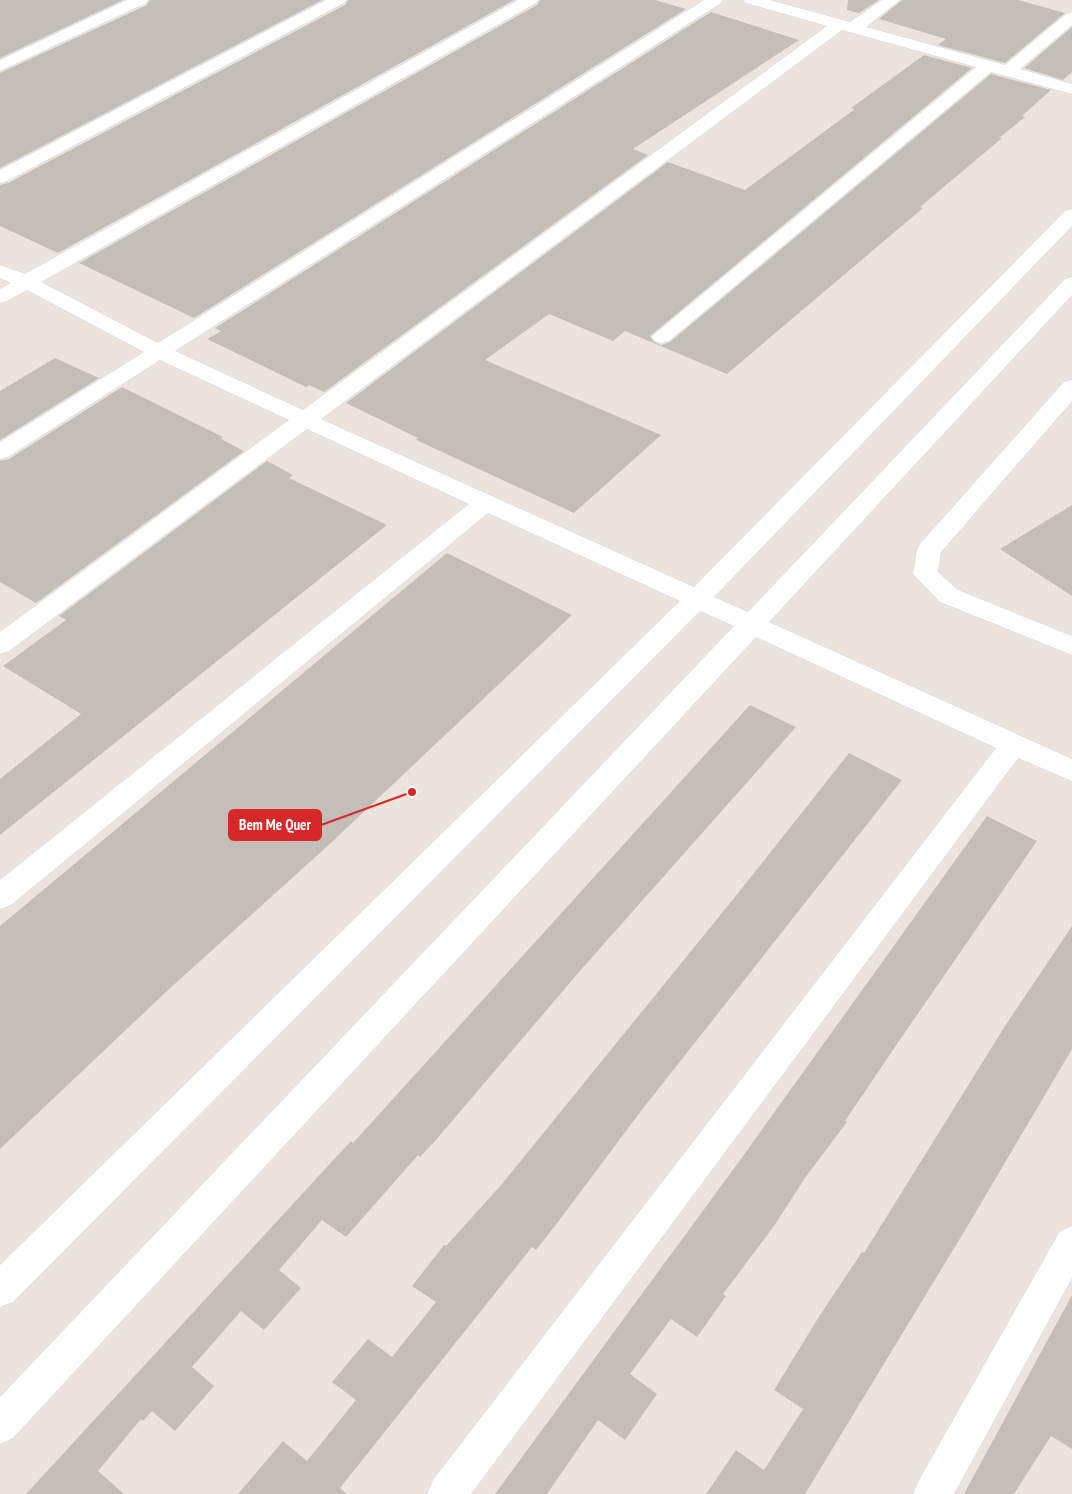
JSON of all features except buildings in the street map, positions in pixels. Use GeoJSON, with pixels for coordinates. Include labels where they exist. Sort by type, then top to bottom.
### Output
{"type":"FeatureCollection","features":[{"type":"Feature","properties":{"kind":"street"},"geometry":{"type":"LineString","coordinates":[[0,66],[140,0]]}},
{"type":"Feature","properties":{"kind":"street"},"geometry":{"type":"LineString","coordinates":[[0,177],[338,0]]}},
{"type":"Feature","properties":{"kind":"street"},"geometry":{"type":"LineString","coordinates":[[0,297],[530,0]]}},
{"type":"Feature","properties":{"kind":"street"},"geometry":{"type":"LineString","coordinates":[[0,452],[715,0]]}},
{"type":"Feature","properties":{"kind":"street"},"geometry":{"type":"LineString","coordinates":[[752,0],[1072,89]]}},
{"type":"Feature","properties":{"kind":"street"},"geometry":{"type":"LineString","coordinates":[[0,644],[304,419],[846,26],[892,0]]}},
{"type":"Feature","properties":{"kind":"street"},"geometry":{"type":"LineString","coordinates":[[1008,71],[1072,17]]}},
{"type":"Feature","properties":{"kind":"street"},"geometry":{"type":"LineString","coordinates":[[662,337],[988,66]]}},
{"type":"Feature","properties":{"kind":"street"},"geometry":{"type":"LineString","coordinates":[[0,1290],[696,600],[1072,215]]}},
{"type":"Feature","properties":{"kind":"street"},"geometry":{"type":"LineString","coordinates":[[0,271],[26,282],[160,352],[696,600],[1072,771]]}},
{"type":"Feature","properties":{"kind":"street"},"geometry":{"type":"LineString","coordinates":[[0,1425],[1072,283]]}},
{"type":"Feature","properties":{"kind":"street"},"geometry":{"type":"LineString","coordinates":[[1072,387],[929,550],[925,574],[949,596],[1072,646]]}},
{"type":"Feature","properties":{"kind":"street"},"geometry":{"type":"LineString","coordinates":[[0,898],[485,502]]}},
{"type":"Feature","properties":{"kind":"street"},"geometry":{"type":"LineString","coordinates":[[448,1494],[1012,745]]}},
{"type":"Feature","properties":{"kind":"street"},"geometry":{"type":"LineString","coordinates":[[933,1494],[1072,1243]]}},
{"type":"Feature","properties":{"kind":"place","name":"Bem Me Quer"},"geometry":{"type":"Point","coordinates":[412,792]}}]}
